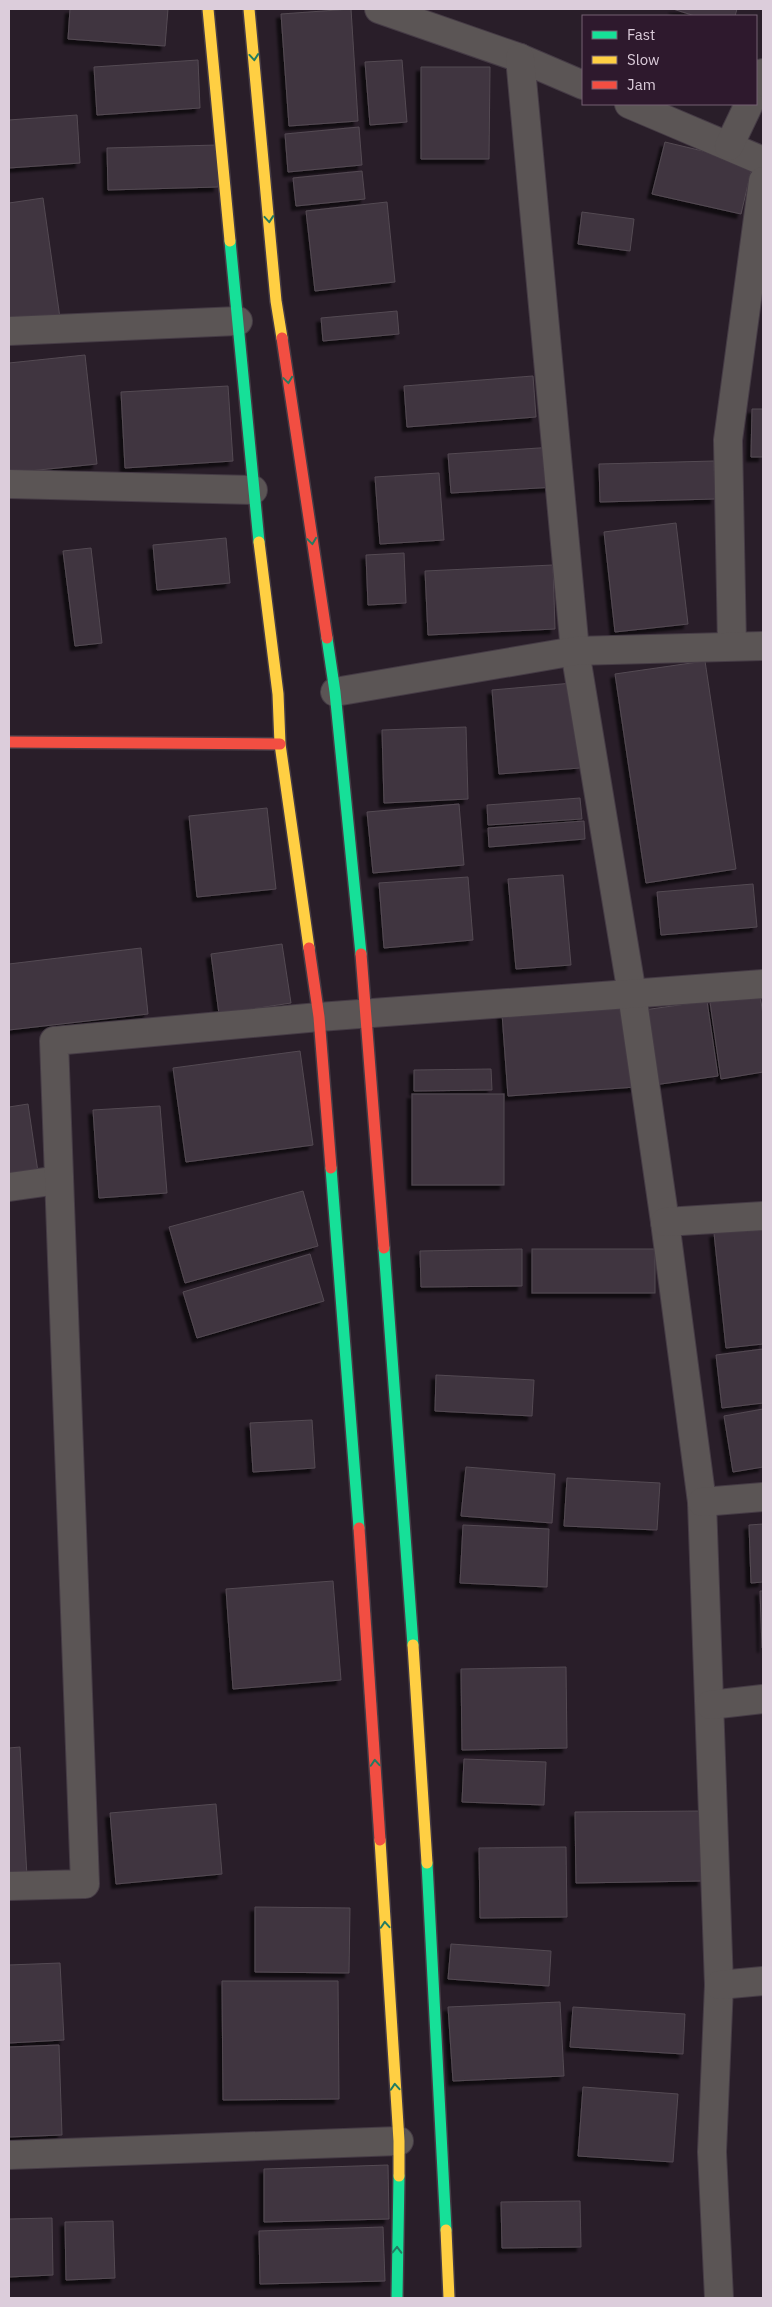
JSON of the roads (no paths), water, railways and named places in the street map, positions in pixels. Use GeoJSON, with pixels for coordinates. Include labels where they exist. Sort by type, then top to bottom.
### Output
{"type":"FeatureCollection","features":[{"type":"Feature","properties":{"kind":"main road"},"geometry":{"type":"LineString","coordinates":[[208,9],[253,490],[278,694],[280,744],[319,1017],[363,1574],[399,2141],[397,2298]]}},
{"type":"Feature","properties":{"kind":"main road"},"geometry":{"type":"LineString","coordinates":[[249,9],[276,301],[334,692],[367,1014],[419,1728],[442,2131],[449,2298]]}},
{"type":"Feature","properties":{"kind":"main road"},"geometry":{"type":"LineString","coordinates":[[9,742],[280,744]]}},
{"type":"Feature","properties":{"kind":"street"},"geometry":{"type":"LineString","coordinates":[[379,9],[520,58],[582,85]]}},
{"type":"Feature","properties":{"kind":"street"},"geometry":{"type":"LineString","coordinates":[[520,58],[575,650],[632,994],[665,1222],[702,1502],[719,1985],[712,2152],[719,2298]]}},
{"type":"Feature","properties":{"kind":"street"},"geometry":{"type":"LineString","coordinates":[[757,87],[763,73]]}},
{"type":"Feature","properties":{"kind":"street"},"geometry":{"type":"LineString","coordinates":[[631,105],[763,161]]}},
{"type":"Feature","properties":{"kind":"street"},"geometry":{"type":"LineString","coordinates":[[729,146],[749,105]]}},
{"type":"Feature","properties":{"kind":"street"},"geometry":{"type":"LineString","coordinates":[[732,646],[728,440],[763,181]]}},
{"type":"Feature","properties":{"kind":"street"},"geometry":{"type":"LineString","coordinates":[[9,331],[238,321]]}},
{"type":"Feature","properties":{"kind":"street"},"geometry":{"type":"LineString","coordinates":[[9,484],[253,490]]}},
{"type":"Feature","properties":{"kind":"street"},"geometry":{"type":"LineString","coordinates":[[334,692],[575,650],[763,646]]}},
{"type":"Feature","properties":{"kind":"street"},"geometry":{"type":"LineString","coordinates":[[9,1886],[85,1884],[54,1041],[319,1017],[763,984]]}},
{"type":"Feature","properties":{"kind":"street"},"geometry":{"type":"LineString","coordinates":[[9,1187],[59,1180]]}},
{"type":"Feature","properties":{"kind":"street"},"geometry":{"type":"LineString","coordinates":[[665,1222],[763,1216]]}},
{"type":"Feature","properties":{"kind":"street"},"geometry":{"type":"LineString","coordinates":[[702,1502],[763,1497]]}},
{"type":"Feature","properties":{"kind":"street"},"geometry":{"type":"LineString","coordinates":[[710,1705],[763,1699]]}},
{"type":"Feature","properties":{"kind":"street"},"geometry":{"type":"LineString","coordinates":[[719,1985],[763,1981]]}},
{"type":"Feature","properties":{"kind":"street"},"geometry":{"type":"LineString","coordinates":[[9,2155],[399,2141]]}}]}
